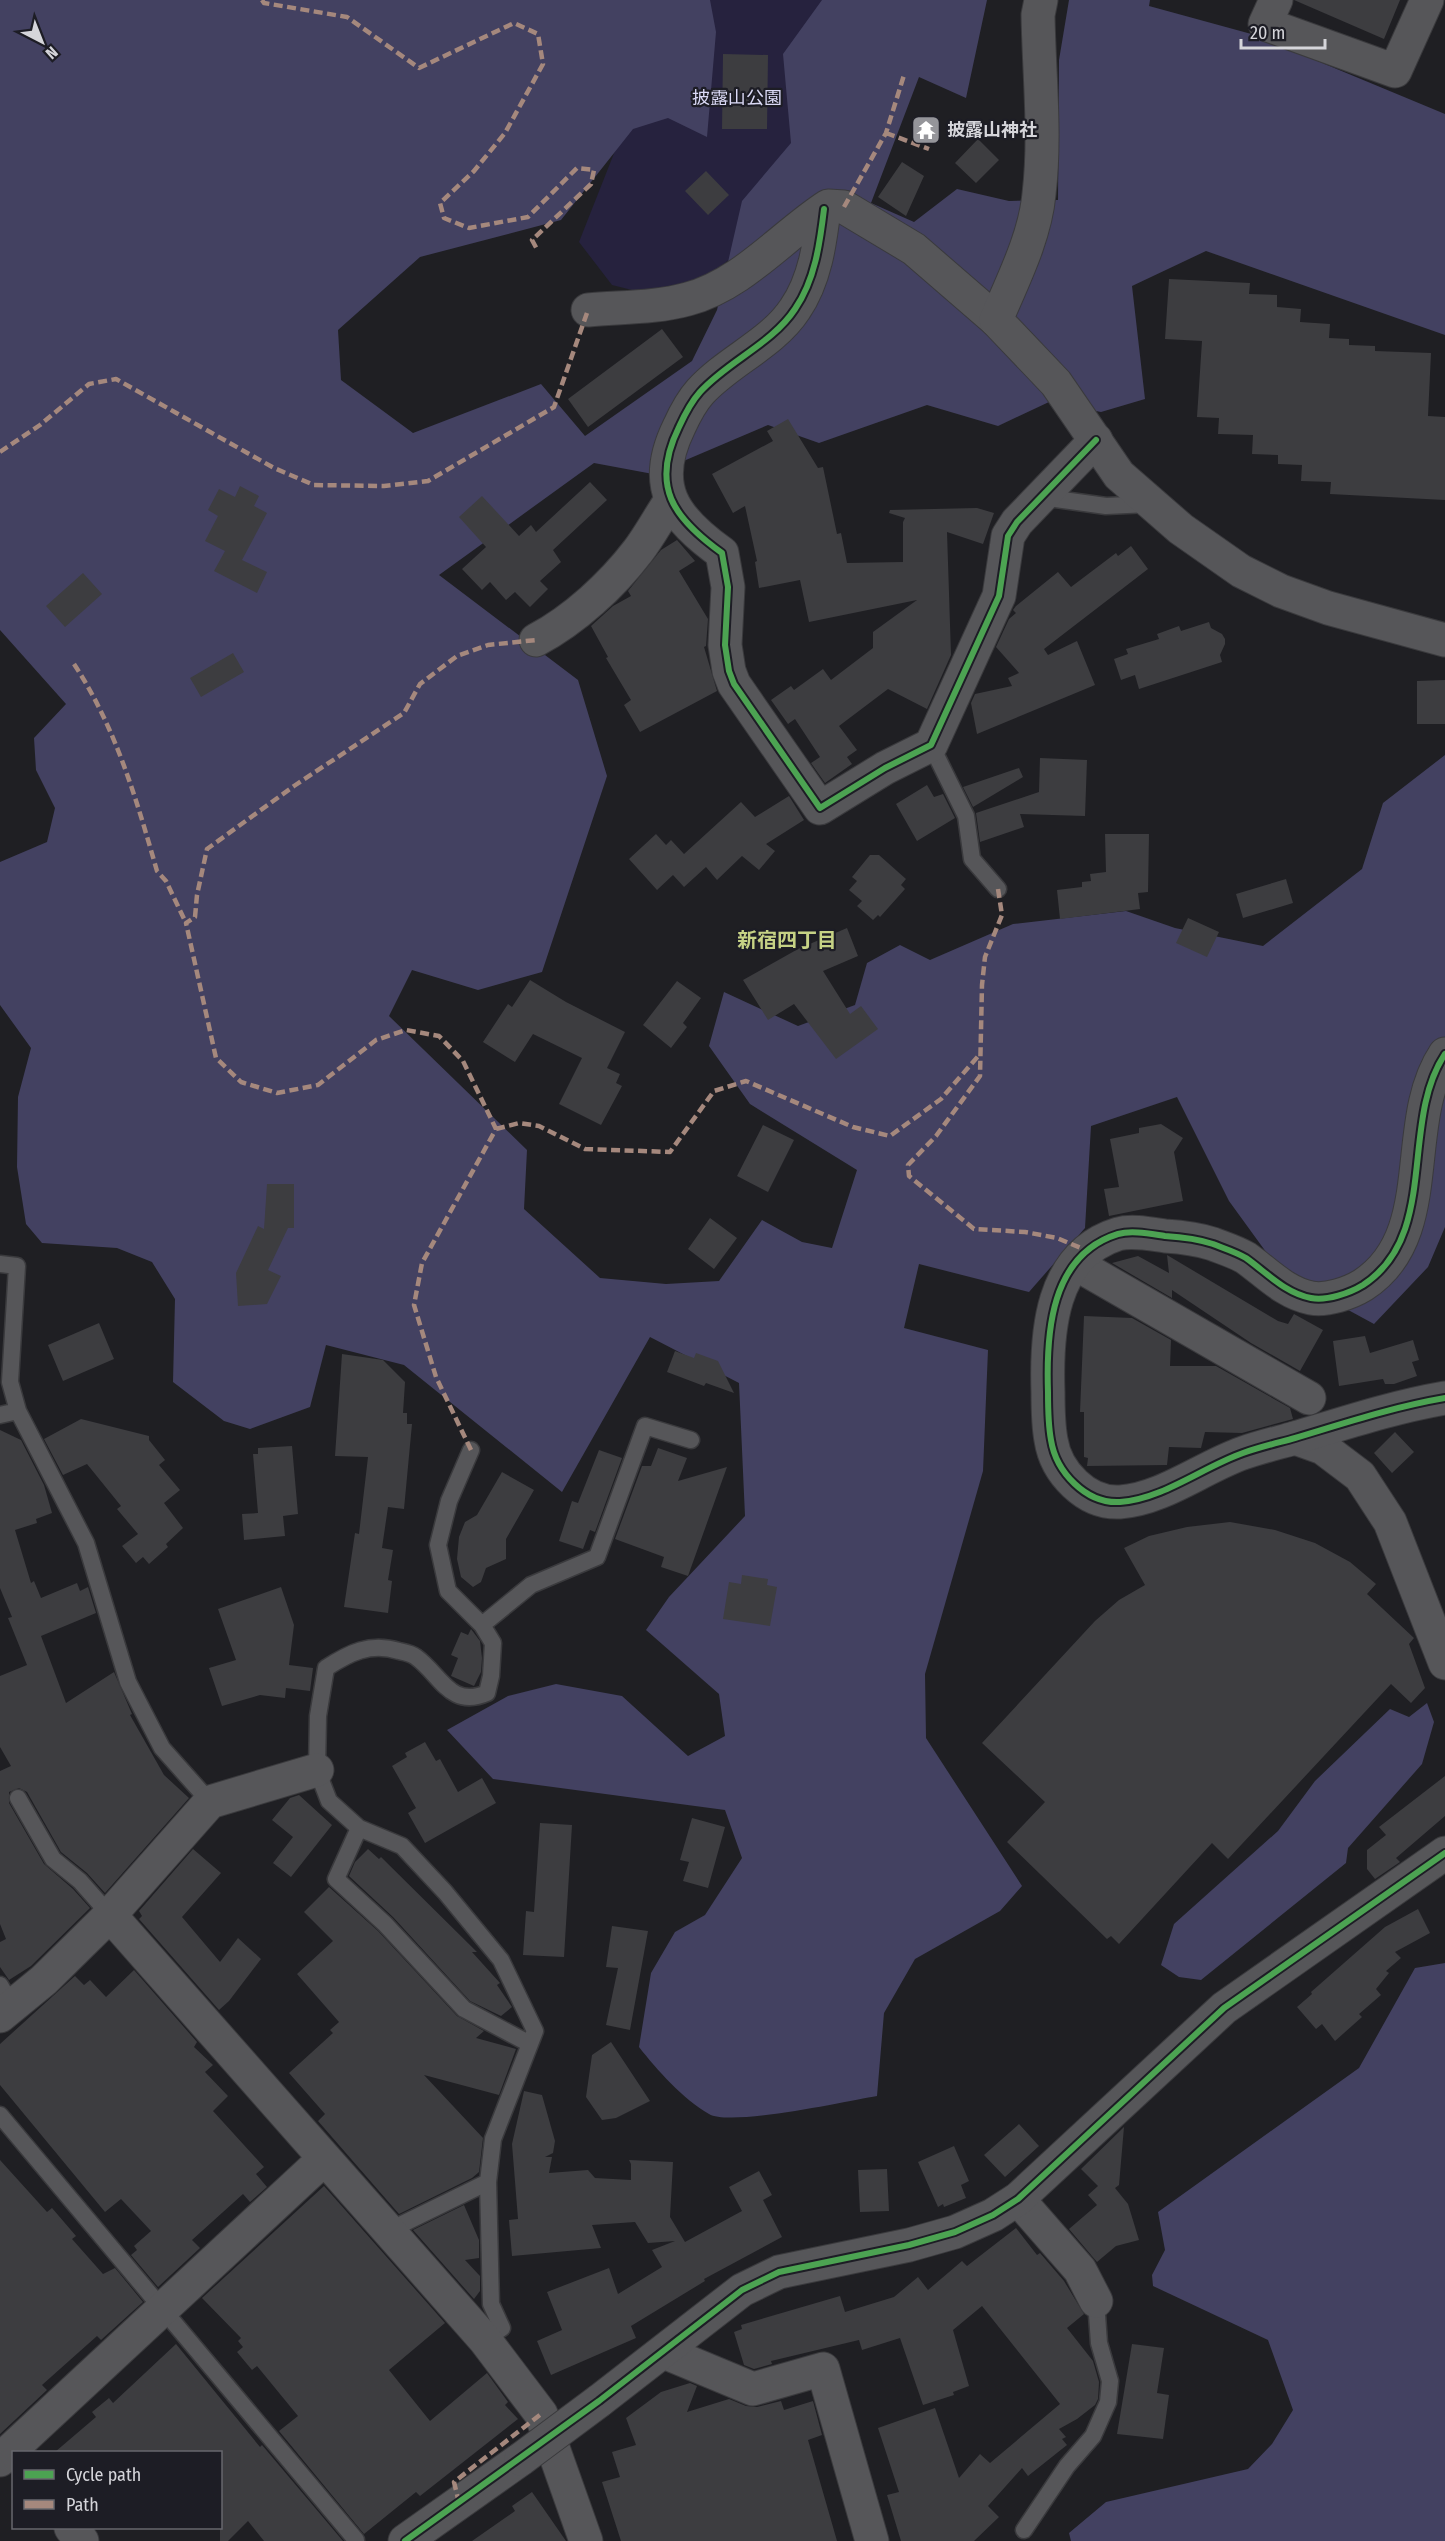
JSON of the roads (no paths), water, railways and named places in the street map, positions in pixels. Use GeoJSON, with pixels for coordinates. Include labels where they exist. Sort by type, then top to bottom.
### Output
{"type":"FeatureCollection","features":[{"type":"Feature","properties":{"kind":"street"},"geometry":{"type":"LineString","coordinates":[[996,320],[1029,238],[1039,195],[1042,146],[1038,15],[1041,0]]}},
{"type":"Feature","properties":{"kind":"street"},"geometry":{"type":"LineString","coordinates":[[1276,0],[1265,24],[1395,71],[1427,0]]}},
{"type":"Feature","properties":{"kind":"street"},"geometry":{"type":"LineString","coordinates":[[588,310],[688,299],[711,290],[732,278],[828,206],[844,207],[914,249],[996,320],[1038,361],[1119,475],[1150,504],[1241,571],[1281,591],[1328,608],[1445,640]]}},
{"type":"Feature","properties":{"kind":"street"},"geometry":{"type":"LineString","coordinates":[[824,209],[820,242],[807,290],[795,310],[782,326],[700,392],[685,415],[672,442],[665,471],[666,490],[671,500],[700,536],[722,553],[728,587],[725,645],[729,671],[734,684],[820,808],[885,768],[931,745],[999,596],[1008,536],[1040,496],[1096,440]]}},
{"type":"Feature","properties":{"kind":"street"},"geometry":{"type":"LineString","coordinates":[[536,640],[559,628],[598,593],[638,551],[671,500]]}},
{"type":"Feature","properties":{"kind":"street"},"geometry":{"type":"LineString","coordinates":[[1445,1054],[1429,1091],[1418,1148],[1412,1203],[1400,1241],[1386,1265],[1362,1285],[1340,1295],[1316,1299],[1296,1294],[1243,1256],[1209,1242],[1146,1233],[1120,1233],[1102,1242],[1076,1264],[1055,1299],[1049,1324],[1049,1418],[1051,1442],[1058,1462],[1071,1480],[1092,1498],[1120,1502],[1151,1494],[1242,1454],[1392,1408],[1445,1398]]}},
{"type":"Feature","properties":{"kind":"street"},"geometry":{"type":"LineString","coordinates":[[1076,1264],[1309,1398]]}},
{"type":"Feature","properties":{"kind":"street"},"geometry":{"type":"LineString","coordinates":[[1295,1438],[1323,1448],[1360,1476],[1390,1522],[1445,1663]]}},
{"type":"Feature","properties":{"kind":"street"},"geometry":{"type":"LineString","coordinates":[[4,2002],[44,1980],[110,1915],[210,1802],[316,1770]]}},
{"type":"Feature","properties":{"kind":"street"},"geometry":{"type":"LineString","coordinates":[[405,2541],[599,2401],[742,2290],[779,2272],[909,2245],[955,2232],[993,2215],[1018,2199],[1224,2008],[1445,1853]]}},
{"type":"Feature","properties":{"kind":"street"},"geometry":{"type":"LineString","coordinates":[[110,1915],[485,2340],[541,2414],[586,2541]]}},
{"type":"Feature","properties":{"kind":"street"},"geometry":{"type":"LineString","coordinates":[[5,2454],[324,2158]]}},
{"type":"Feature","properties":{"kind":"street"},"geometry":{"type":"LineString","coordinates":[[1018,2199],[1080,2270],[1096,2301]]}},
{"type":"Feature","properties":{"kind":"street"},"geometry":{"type":"LineString","coordinates":[[664,2352],[753,2389],[823,2369],[872,2541]]}},
{"type":"Feature","properties":{"kind":"street"},"geometry":{"type":"LineString","coordinates":[[72,2529],[82,2541]]}},
{"type":"Feature","properties":{"kind":"lane"},"geometry":{"type":"LineString","coordinates":[[1040,496],[1106,506],[1150,504]]}},
{"type":"Feature","properties":{"kind":"lane"},"geometry":{"type":"LineString","coordinates":[[931,745],[966,816],[972,859],[998,889]]}},
{"type":"Feature","properties":{"kind":"lane"},"geometry":{"type":"LineString","coordinates":[[0,1264],[17,1266],[10,1382],[18,1411],[86,1543],[128,1682],[162,1748],[210,1802]]}},
{"type":"Feature","properties":{"kind":"lane"},"geometry":{"type":"LineString","coordinates":[[0,1414],[18,1411]]}},
{"type":"Feature","properties":{"kind":"lane"},"geometry":{"type":"LineString","coordinates":[[482,1625],[531,1585],[597,1557],[645,1426],[691,1440]]}},
{"type":"Feature","properties":{"kind":"lane"},"geometry":{"type":"LineString","coordinates":[[471,1450],[449,1501],[438,1545],[448,1591],[482,1625],[493,1643],[491,1677],[486,1693],[472,1699],[454,1695],[415,1656],[387,1647],[361,1648],[326,1668],[318,1716],[316,1770],[329,1801],[359,1828],[402,1846],[446,1892],[501,1960],[535,2031],[493,2139],[488,2182],[491,2304],[502,2328],[485,2340]]}},
{"type":"Feature","properties":{"kind":"lane"},"geometry":{"type":"LineString","coordinates":[[18,1798],[53,1859],[80,1881],[110,1915]]}},
{"type":"Feature","properties":{"kind":"lane"},"geometry":{"type":"LineString","coordinates":[[359,1828],[336,1879],[385,1924],[464,2009],[530,2044]]}},
{"type":"Feature","properties":{"kind":"lane"},"geometry":{"type":"LineString","coordinates":[[0,2115],[356,2540]]}},
{"type":"Feature","properties":{"kind":"lane"},"geometry":{"type":"LineString","coordinates":[[388,2230],[488,2182]]}},
{"type":"Feature","properties":{"kind":"lane"},"geometry":{"type":"LineString","coordinates":[[1024,2530],[1067,2466],[1093,2436],[1108,2402],[1110,2381],[1099,2343],[1096,2301]]}},
{"type":"Feature","properties":{"kind":"place","name":"披露山神社"},"geometry":{"type":"Point","coordinates":[926,130]}},
{"type":"Feature","properties":{"kind":"district","name":"新宿四丁目"},"geometry":{"type":"Point","coordinates":[787,940]}},
{"type":"Feature","properties":{"kind":"park label","name":"披露山公園"},"geometry":{"type":"Point","coordinates":[737,98]}}]}
